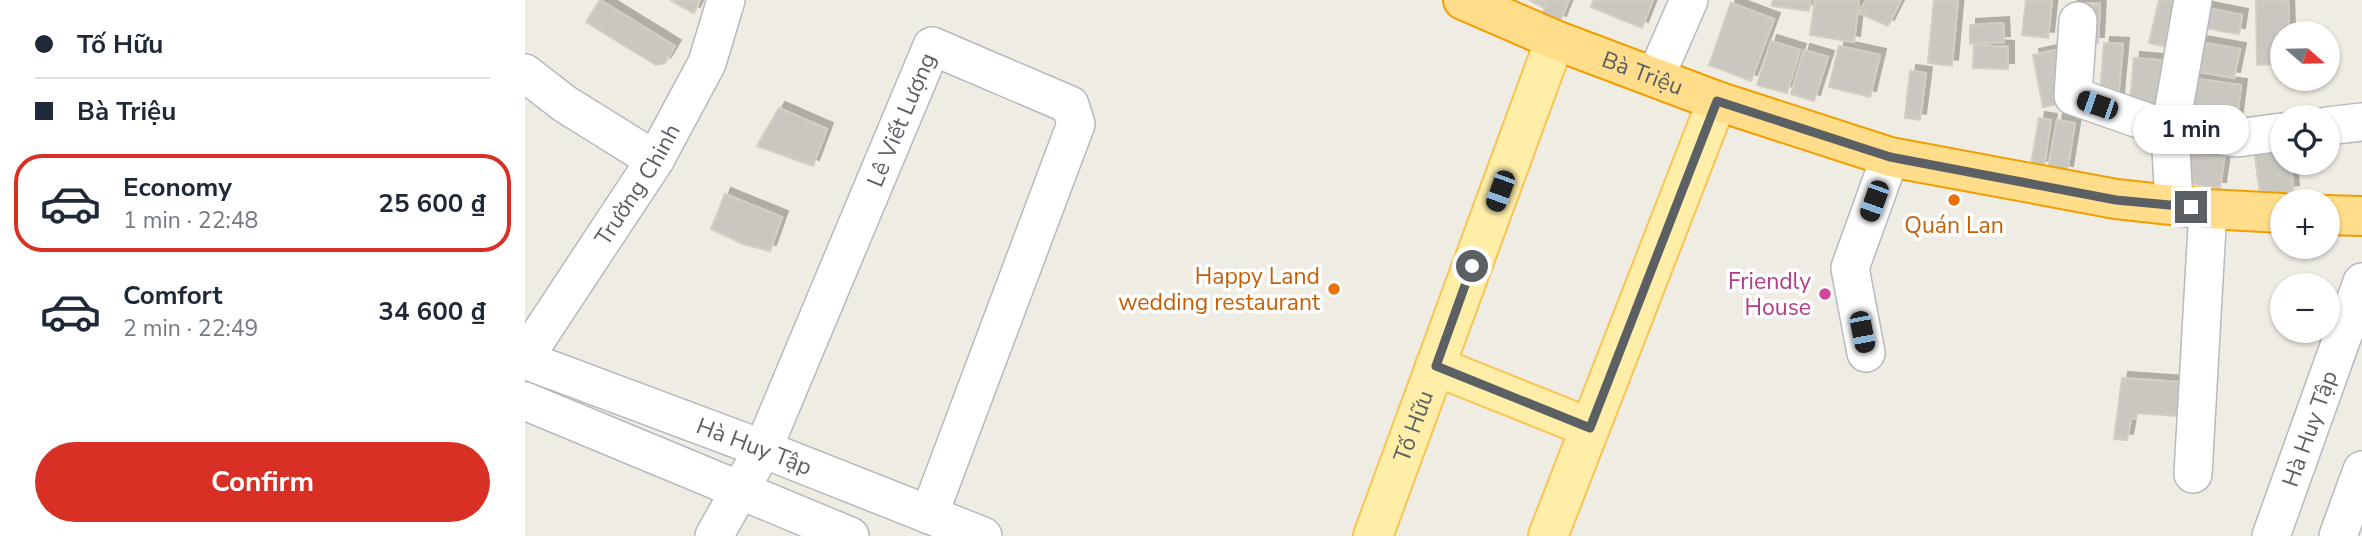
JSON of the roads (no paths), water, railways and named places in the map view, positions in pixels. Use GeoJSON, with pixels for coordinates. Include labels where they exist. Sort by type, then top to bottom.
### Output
{"type":"FeatureCollection","features":[{"type":"Feature","properties":{"kind":"highway","name":"Bà Triệu"},"geometry":{"type":"LineString","coordinates":[[1463,0],[1555,40],[1717,101],[1890,157],[2116,200],[2270,212]]}},
{"type":"Feature","properties":{"kind":"highway"},"geometry":{"type":"LineString","coordinates":[[2340,215],[2362,216]]}},
{"type":"Feature","properties":{"kind":"main road","name":"Tố Hữu"},"geometry":{"type":"LineString","coordinates":[[1373,536],[1555,40]]}},
{"type":"Feature","properties":{"kind":"main road"},"geometry":{"type":"LineString","coordinates":[[1548,536],[1717,101]]}},
{"type":"Feature","properties":{"kind":"main road"},"geometry":{"type":"LineString","coordinates":[[1436,366],[1590,428]]}},
{"type":"Feature","properties":{"kind":"street","name":"Trường Chinh"},"geometry":{"type":"LineString","coordinates":[[525,358],[655,160],[707,63],[726,0]]}},
{"type":"Feature","properties":{"kind":"street"},"geometry":{"type":"LineString","coordinates":[[1655,78],[1689,0]]}},
{"type":"Feature","properties":{"kind":"street"},"geometry":{"type":"LineString","coordinates":[[2193,0],[2170,130],[2191,207],[2193,474]]}},
{"type":"Feature","properties":{"kind":"street"},"geometry":{"type":"LineString","coordinates":[[2078,21],[2073,96],[2170,130],[2237,138],[2270,134]]}},
{"type":"Feature","properties":{"kind":"street","name":"Lê Viết Lượng"},"geometry":{"type":"LineString","coordinates":[[714,536],[763,449],[932,46],[1070,105],[1076,124],[929,515]]}},
{"type":"Feature","properties":{"kind":"street"},"geometry":{"type":"LineString","coordinates":[[525,73],[565,104],[655,160]]}},
{"type":"Feature","properties":{"kind":"street"},"geometry":{"type":"LineString","coordinates":[[2340,125],[2362,122]]}},
{"type":"Feature","properties":{"kind":"street"},"geometry":{"type":"LineString","coordinates":[[1866,353],[1850,268],[1890,157]]}},
{"type":"Feature","properties":{"kind":"street","name":"Hà Huy Tập"},"geometry":{"type":"LineString","coordinates":[[2271,536],[2362,282]]}},
{"type":"Feature","properties":{"kind":"street","name":"Hà Huy Tập"},"geometry":{"type":"LineString","coordinates":[[525,358],[983,536]]}},
{"type":"Feature","properties":{"kind":"street","name":"Hà Huy Tập"},"geometry":{"type":"LineString","coordinates":[[525,401],[849,536]]}},
{"type":"Feature","properties":{"kind":"street"},"geometry":{"type":"LineString","coordinates":[[2338,536],[2362,470]]}},
{"type":"Feature","properties":{"kind":"place","name":"Quán Lan"},"geometry":{"type":"Point","coordinates":[1954,200]}},
{"type":"Feature","properties":{"kind":"place","name":"Happy Land wedding restaurant"},"geometry":{"type":"Point","coordinates":[1334,289]}},
{"type":"Feature","properties":{"kind":"place","name":"Friendly House"},"geometry":{"type":"Point","coordinates":[1825,294]}}]}
